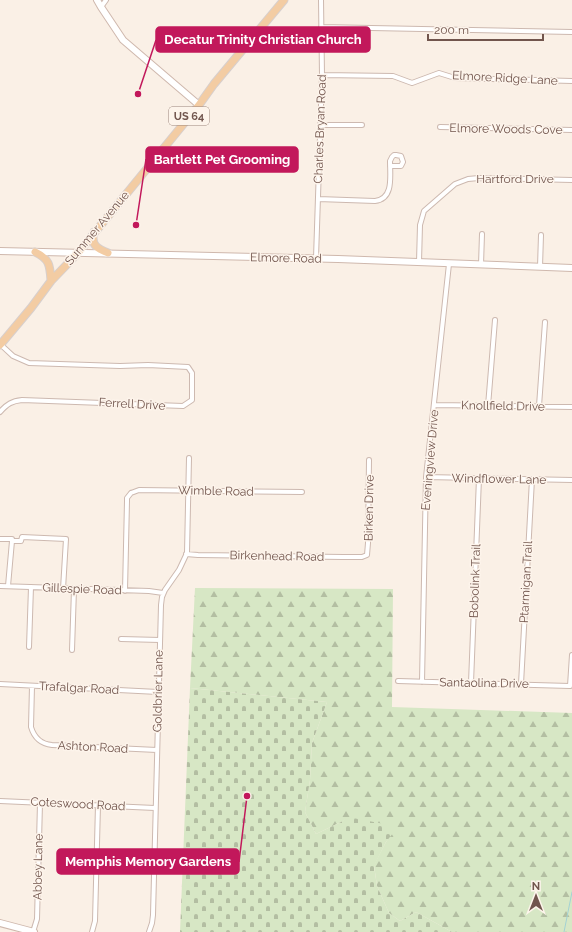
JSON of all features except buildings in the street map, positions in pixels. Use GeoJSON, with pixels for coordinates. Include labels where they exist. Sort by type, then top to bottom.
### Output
{"type":"FeatureCollection","features":[{"type":"Feature","properties":{"kind":"main road","name":"Summer Avenue"},"geometry":{"type":"LineString","coordinates":[[0,344],[31,308],[51,281],[78,253],[214,84],[284,0]]}},
{"type":"Feature","properties":{"kind":"main road"},"geometry":{"type":"LineString","coordinates":[[94,232],[93,239],[96,246],[108,253]]}},
{"type":"Feature","properties":{"kind":"main road"},"geometry":{"type":"LineString","coordinates":[[35,252],[44,257],[48,263],[51,281]]}},
{"type":"Feature","properties":{"kind":"street"},"geometry":{"type":"LineString","coordinates":[[98,0],[100,7],[123,40],[198,105]]}},
{"type":"Feature","properties":{"kind":"street"},"geometry":{"type":"LineString","coordinates":[[100,7],[106,0]]}},
{"type":"Feature","properties":{"kind":"street","name":"Charles Bryan Road"},"geometry":{"type":"LineString","coordinates":[[316,258],[322,75],[321,0]]}},
{"type":"Feature","properties":{"kind":"street"},"geometry":{"type":"LineString","coordinates":[[321,27],[572,32]]}},
{"type":"Feature","properties":{"kind":"street","name":"Elmore Ridge Lane"},"geometry":{"type":"LineString","coordinates":[[322,75],[393,76],[412,83],[438,73],[455,78],[572,81]]}},
{"type":"Feature","properties":{"kind":"street"},"geometry":{"type":"LineString","coordinates":[[320,125],[362,125]]}},
{"type":"Feature","properties":{"kind":"street","name":"Elmore Woods Cove"},"geometry":{"type":"LineString","coordinates":[[440,127],[572,130]]}},
{"type":"Feature","properties":{"kind":"street"},"geometry":{"type":"LineString","coordinates":[[318,199],[382,200],[389,189],[390,166]]}},
{"type":"Feature","properties":{"kind":"street","name":"Hartford Drive"},"geometry":{"type":"LineString","coordinates":[[418,262],[420,225],[424,211],[456,184],[468,179],[479,178],[572,180]]}},
{"type":"Feature","properties":{"kind":"street"},"geometry":{"type":"LineString","coordinates":[[481,265],[482,234]]}},
{"type":"Feature","properties":{"kind":"street"},"geometry":{"type":"LineString","coordinates":[[540,267],[541,235]]}},
{"type":"Feature","properties":{"kind":"street","name":"Elmore Road"},"geometry":{"type":"LineString","coordinates":[[0,251],[316,258],[572,268]]}},
{"type":"Feature","properties":{"kind":"street","name":"Eveningview Drive"},"geometry":{"type":"LineString","coordinates":[[422,682],[426,477],[450,264]]}},
{"type":"Feature","properties":{"kind":"street"},"geometry":{"type":"LineString","coordinates":[[488,406],[494,320]]}},
{"type":"Feature","properties":{"kind":"street"},"geometry":{"type":"LineString","coordinates":[[539,406],[545,322]]}},
{"type":"Feature","properties":{"kind":"street","name":"Ferrell Drive"},"geometry":{"type":"LineString","coordinates":[[0,344],[13,356],[29,362],[188,367],[192,373],[192,400],[183,406],[22,400],[6,405],[0,412]]}},
{"type":"Feature","properties":{"kind":"street","name":"Knollfield Drive"},"geometry":{"type":"LineString","coordinates":[[434,405],[572,407]]}},
{"type":"Feature","properties":{"kind":"street","name":"Goldbrier Lane"},"geometry":{"type":"LineString","coordinates":[[149,932],[153,918],[161,605],[163,593],[179,570],[186,554],[190,458]]}},
{"type":"Feature","properties":{"kind":"street","name":"Birken Drive"},"geometry":{"type":"LineString","coordinates":[[367,555],[370,460]]}},
{"type":"Feature","properties":{"kind":"street","name":"Windflower Lane"},"geometry":{"type":"LineString","coordinates":[[426,477],[572,480]]}},
{"type":"Feature","properties":{"kind":"street","name":"Bobolink Trail"},"geometry":{"type":"LineString","coordinates":[[471,683],[479,478]]}},
{"type":"Feature","properties":{"kind":"street","name":"Ptarmigan Trail"},"geometry":{"type":"LineString","coordinates":[[521,684],[532,479]]}},
{"type":"Feature","properties":{"kind":"street"},"geometry":{"type":"LineString","coordinates":[[125,591],[127,501],[131,493],[127,489]]}},
{"type":"Feature","properties":{"kind":"street","name":"Wimble Road"},"geometry":{"type":"LineString","coordinates":[[131,493],[139,490],[302,492]]}},
{"type":"Feature","properties":{"kind":"street"},"geometry":{"type":"LineString","coordinates":[[0,539],[21,541],[22,537],[66,538],[63,588]]}},
{"type":"Feature","properties":{"kind":"street"},"geometry":{"type":"LineString","coordinates":[[8,586],[12,541]]}},
{"type":"Feature","properties":{"kind":"street","name":"Birkenhead Road"},"geometry":{"type":"LineString","coordinates":[[186,554],[343,558],[362,557],[367,555]]}},
{"type":"Feature","properties":{"kind":"street","name":"Gillespie Road"},"geometry":{"type":"LineString","coordinates":[[0,586],[163,593]]}},
{"type":"Feature","properties":{"kind":"street"},"geometry":{"type":"LineString","coordinates":[[29,647],[30,587]]}},
{"type":"Feature","properties":{"kind":"street"},"geometry":{"type":"LineString","coordinates":[[72,650],[74,589]]}},
{"type":"Feature","properties":{"kind":"street"},"geometry":{"type":"LineString","coordinates":[[121,639],[160,640]]}},
{"type":"Feature","properties":{"kind":"street","name":"Santaolina Drive"},"geometry":{"type":"LineString","coordinates":[[398,681],[570,686],[572,655]]}},
{"type":"Feature","properties":{"kind":"street","name":"Trafalgar Road"},"geometry":{"type":"LineString","coordinates":[[0,684],[158,692]]}},
{"type":"Feature","properties":{"kind":"street","name":"Ashton Road"},"geometry":{"type":"LineString","coordinates":[[32,686],[31,726],[34,734],[43,743],[52,745],[157,750]]}},
{"type":"Feature","properties":{"kind":"street","name":"Coteswood Road"},"geometry":{"type":"LineString","coordinates":[[0,801],[155,808]]}},
{"type":"Feature","properties":{"kind":"street","name":"Abbey Lane"},"geometry":{"type":"LineString","coordinates":[[34,932],[37,919],[40,802]]}},
{"type":"Feature","properties":{"kind":"street"},"geometry":{"type":"LineString","coordinates":[[92,932],[95,921],[98,805]]}},
{"type":"Feature","properties":{"kind":"street"},"geometry":{"type":"LineString","coordinates":[[0,923],[34,932]]}},
{"type":"Feature","properties":{"kind":"green space"},"geometry":{"type":"Polygon","coordinates":[[[195,588],[393,589],[392,707],[572,713],[572,932],[452,932],[416,912],[400,921],[389,913],[377,886],[374,865],[392,833],[348,818],[316,834],[305,812],[310,780],[312,743],[327,702],[190,688],[195,588]]]}},
{"type":"Feature","properties":{"kind":"green space"},"geometry":{"type":"Polygon","coordinates":[[[190,688],[327,702],[312,743],[310,780],[305,812],[316,834],[348,817],[384,824],[393,833],[386,842],[374,866],[377,886],[389,913],[400,921],[416,912],[452,932],[180,932],[190,688]]]}},
{"type":"Feature","properties":{"kind":"waterway"},"geometry":{"type":"LineString","coordinates":[[564,932],[572,892]]}},
{"type":"Feature","properties":{"kind":"place","name":"Decatur Trinity Christian Church"},"geometry":{"type":"Point","coordinates":[138,94]}},
{"type":"Feature","properties":{"kind":"place","name":"Bartlett Pet Grooming"},"geometry":{"type":"Point","coordinates":[136,225]}},
{"type":"Feature","properties":{"kind":"place","name":"Memphis Memory Gardens"},"geometry":{"type":"Point","coordinates":[247,796]}}]}
